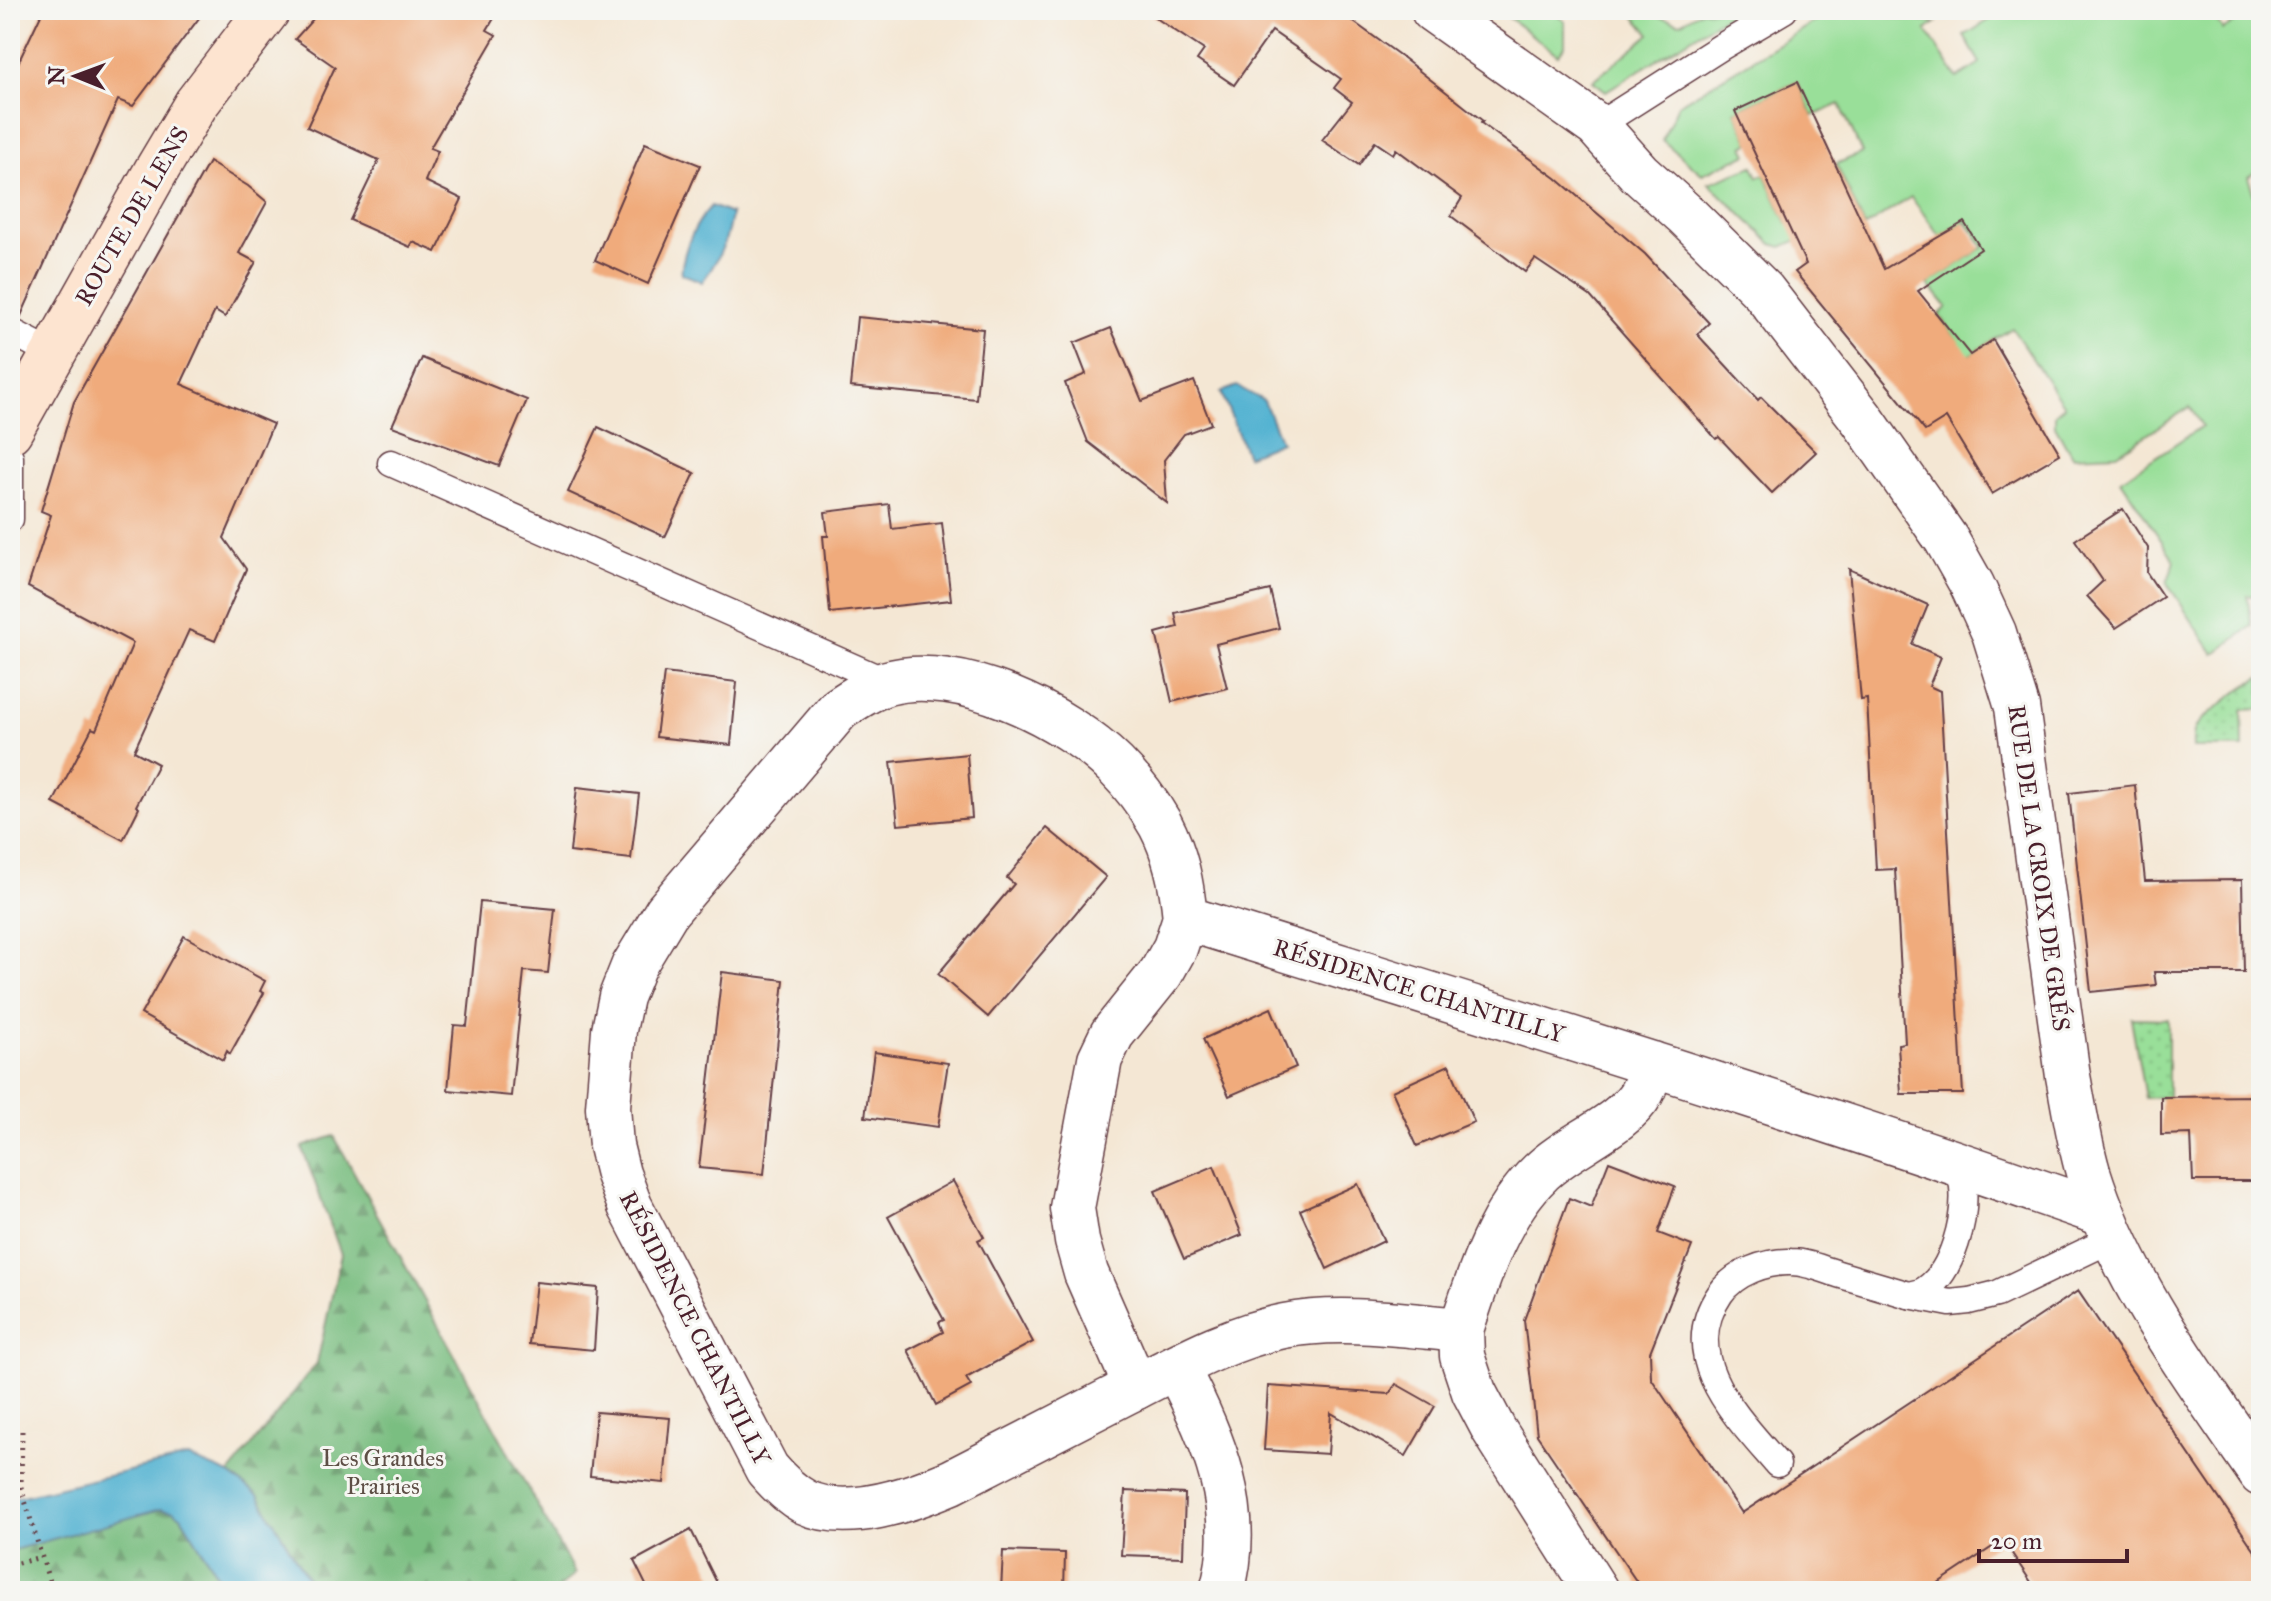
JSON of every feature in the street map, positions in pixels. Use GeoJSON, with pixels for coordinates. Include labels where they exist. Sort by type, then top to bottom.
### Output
{"type":"FeatureCollection","features":[{"type":"Feature","properties":{"kind":"main road","name":"ROUTE DE LENS"},"geometry":{"type":"LineString","coordinates":[[10,431],[196,104],[268,10]]}},
{"type":"Feature","properties":{"kind":"street","name":"RUE DE LA CROIX DE GRÉS"},"geometry":{"type":"LineString","coordinates":[[1433,10],[1597,126],[1639,173],[1754,282],[1862,419],[1931,517],[1972,585],[1994,633],[2017,707],[2077,1127],[2088,1172],[2109,1226],[2156,1317],[2261,1474]]}},
{"type":"Feature","properties":{"kind":"street","name":"RÉSIDENCE CHANTILLY"},"geometry":{"type":"LineString","coordinates":[[1136,1387],[1086,1273],[1072,1208],[1100,1059],[1112,1034],[1161,973],[1175,948],[1185,918],[1175,859],[1159,823],[1115,765],[1089,743],[1046,716],[1020,702],[953,681],[889,683],[839,709],[667,911],[633,967],[621,997],[614,1030],[608,1107],[611,1146],[618,1174],[630,1206],[767,1469],[782,1487],[805,1502],[826,1508],[857,1509],[922,1494],[951,1482],[1176,1367],[1248,1336],[1283,1326],[1316,1321],[1348,1321],[1461,1330]]}},
{"type":"Feature","properties":{"kind":"street","name":"RÉSIDENCE CHANTILLY"},"geometry":{"type":"LineString","coordinates":[[1185,918],[1957,1162],[2109,1226]]}},
{"type":"Feature","properties":{"kind":"street"},"geometry":{"type":"LineString","coordinates":[[1596,1591],[1474,1392],[1462,1356],[1461,1330],[1473,1292],[1507,1215],[1551,1164],[1630,1109],[1642,1093],[1653,1064]]}},
{"type":"Feature","properties":{"kind":"street"},"geometry":{"type":"LineString","coordinates":[[1176,1367],[1211,1437],[1227,1499],[1231,1546],[1222,1591]]}},
{"type":"Feature","properties":{"kind":"lane"},"geometry":{"type":"LineString","coordinates":[[1597,126],[1784,10]]}},
{"type":"Feature","properties":{"kind":"lane"},"geometry":{"type":"LineString","coordinates":[[10,331],[54,354]]}},
{"type":"Feature","properties":{"kind":"lane"},"geometry":{"type":"LineString","coordinates":[[10,457],[10,519]]}},
{"type":"Feature","properties":{"kind":"lane"},"geometry":{"type":"LineString","coordinates":[[391,463],[889,683]]}},
{"type":"Feature","properties":{"kind":"lane"},"geometry":{"type":"LineString","coordinates":[[1909,1295],[1924,1291],[1934,1282],[1953,1250],[1963,1209],[1963,1187],[1957,1162]]}},
{"type":"Feature","properties":{"kind":"lane"},"geometry":{"type":"LineString","coordinates":[[1777,1464],[1734,1414],[1708,1365],[1704,1340],[1706,1318],[1725,1287],[1746,1272],[1791,1262],[1909,1295],[1950,1303],[1969,1301],[1997,1294],[2109,1226]]}},
{"type":"Feature","properties":{"kind":"path"},"geometry":{"type":"LineString","coordinates":[[22,1431],[21,1487],[52,1591]]}},
{"type":"Feature","properties":{"kind":"path"},"geometry":{"type":"LineString","coordinates":[[10,1565],[41,1557]]}},
{"type":"Feature","properties":{"kind":"green space"},"geometry":{"type":"Polygon","coordinates":[[[1499,10],[1552,10],[1565,22],[1565,46],[1558,55],[1499,10]]]}},
{"type":"Feature","properties":{"kind":"green space"},"geometry":{"type":"Polygon","coordinates":[[[1703,10],[1736,10],[1606,91],[1593,81],[1650,34],[1633,15],[1652,14],[1680,23],[1703,10]]]}},
{"type":"Feature","properties":{"kind":"green space"},"geometry":{"type":"Polygon","coordinates":[[[1834,10],[1886,10],[1890,17],[1936,23],[1926,30],[1957,78],[1980,63],[1964,36],[2005,10],[2207,10],[2223,30],[2253,10],[2261,10],[2261,168],[2248,177],[2261,217],[2261,595],[2247,596],[2252,626],[2214,654],[2167,583],[2175,561],[2121,480],[2202,426],[2190,407],[2117,454],[2072,456],[2055,426],[2055,414],[2064,406],[2012,328],[1968,356],[1939,315],[1947,307],[1928,284],[1984,247],[1966,221],[1940,236],[1911,197],[1865,227],[1836,164],[1862,153],[1840,104],[1813,116],[1797,82],[1735,111],[1750,143],[1744,146],[1748,154],[1702,174],[1662,140],[1678,105],[1834,10]]]}},
{"type":"Feature","properties":{"kind":"green space"},"geometry":{"type":"Polygon","coordinates":[[[1753,166],[1758,177],[1764,174],[1787,223],[1816,232],[1782,247],[1772,244],[1709,183],[1753,166]]]}},
{"type":"Feature","properties":{"kind":"green space"},"geometry":{"type":"Polygon","coordinates":[[[2261,677],[2261,709],[2242,710],[2243,748],[2193,748],[2193,734],[2205,717],[2261,677]]]}},
{"type":"Feature","properties":{"kind":"green space"},"geometry":{"type":"Polygon","coordinates":[[[2131,1018],[2168,1019],[2168,1097],[2145,1098],[2131,1018]]]}},
{"type":"Feature","properties":{"kind":"green space","name":"Les Grandes Prairies"},"geometry":{"type":"Polygon","coordinates":[[[334,1136],[575,1574],[556,1591],[315,1591],[258,1495],[229,1474],[317,1363],[341,1254],[302,1147],[334,1136]]]}},
{"type":"Feature","properties":{"kind":"green space"},"geometry":{"type":"Polygon","coordinates":[[[161,1508],[181,1516],[227,1591],[10,1591],[10,1551],[161,1508]]]}},
{"type":"Feature","properties":{"kind":"water"},"geometry":{"type":"Polygon","coordinates":[[[711,206],[731,214],[721,250],[702,282],[681,273],[691,237],[711,206]]]}},
{"type":"Feature","properties":{"kind":"water"},"geometry":{"type":"Polygon","coordinates":[[[1237,386],[1264,401],[1281,442],[1247,456],[1221,392],[1237,386]]]}},
{"type":"Feature","properties":{"kind":"water"},"geometry":{"type":"Polygon","coordinates":[[[188,1457],[229,1474],[258,1495],[315,1591],[227,1591],[181,1516],[161,1509],[10,1551],[10,1499],[188,1457]]]}},
{"type":"Feature","properties":{"kind":"building"},"geometry":{"type":"Polygon","coordinates":[[[43,10],[205,10],[133,106],[118,100],[20,318],[10,315],[10,80],[43,10]]]}},
{"type":"Feature","properties":{"kind":"building"},"geometry":{"type":"Polygon","coordinates":[[[321,10],[499,10],[487,30],[496,35],[430,148],[438,151],[425,181],[462,199],[436,252],[413,242],[410,247],[350,220],[379,160],[307,127],[335,67],[295,39],[321,10]]]}},
{"type":"Feature","properties":{"kind":"building"},"geometry":{"type":"Polygon","coordinates":[[[1144,10],[1337,10],[1556,178],[1645,254],[1709,323],[1697,334],[1758,400],[1761,397],[1816,452],[1772,493],[1719,437],[1716,439],[1590,296],[1535,259],[1525,272],[1451,216],[1462,198],[1396,149],[1393,154],[1375,142],[1359,165],[1322,140],[1352,102],[1334,88],[1341,79],[1272,31],[1234,85],[1197,60],[1204,50],[1144,10]]]}},
{"type":"Feature","properties":{"kind":"building"},"geometry":{"type":"Polygon","coordinates":[[[1797,82],[1884,269],[1964,222],[1981,249],[1918,291],[1970,355],[1993,340],[2060,454],[1992,494],[1946,418],[1925,431],[1795,272],[1806,264],[1735,111],[1797,82]]]}},
{"type":"Feature","properties":{"kind":"building"},"geometry":{"type":"Polygon","coordinates":[[[645,143],[700,165],[648,284],[595,260],[645,143]]]}},
{"type":"Feature","properties":{"kind":"building"},"geometry":{"type":"Polygon","coordinates":[[[209,162],[267,202],[239,253],[256,262],[225,317],[215,311],[181,384],[273,424],[224,538],[246,569],[215,641],[189,630],[134,751],[158,764],[136,806],[139,808],[123,840],[53,803],[92,728],[96,730],[133,643],[28,587],[51,515],[41,511],[74,402],[209,162]]]}},
{"type":"Feature","properties":{"kind":"building"},"geometry":{"type":"Polygon","coordinates":[[[857,317],[983,329],[976,399],[850,387],[857,317]]]}},
{"type":"Feature","properties":{"kind":"building"},"geometry":{"type":"Polygon","coordinates":[[[1111,328],[1142,401],[1194,381],[1211,424],[1184,434],[1164,460],[1167,503],[1088,442],[1065,383],[1086,374],[1074,343],[1111,328]]]}},
{"type":"Feature","properties":{"kind":"building"},"geometry":{"type":"Polygon","coordinates":[[[422,358],[527,400],[499,466],[392,426],[422,358]]]}},
{"type":"Feature","properties":{"kind":"building"},"geometry":{"type":"Polygon","coordinates":[[[598,427],[695,473],[665,537],[568,492],[598,427]]]}},
{"type":"Feature","properties":{"kind":"building"},"geometry":{"type":"Polygon","coordinates":[[[889,504],[892,529],[942,523],[951,600],[830,613],[823,536],[828,536],[825,512],[889,504]]]}},
{"type":"Feature","properties":{"kind":"building"},"geometry":{"type":"Polygon","coordinates":[[[2123,509],[2148,548],[2147,573],[2163,597],[2116,628],[2087,596],[2103,581],[2075,540],[2123,509]]]}},
{"type":"Feature","properties":{"kind":"building"},"geometry":{"type":"Polygon","coordinates":[[[1849,569],[1928,605],[1912,644],[1941,657],[1929,686],[1940,691],[1963,1094],[1901,1094],[1898,1044],[1905,1043],[1895,869],[1876,870],[1867,699],[1861,700],[1849,569]]]}},
{"type":"Feature","properties":{"kind":"building"},"geometry":{"type":"Polygon","coordinates":[[[1270,590],[1279,628],[1216,644],[1227,688],[1172,702],[1156,633],[1178,627],[1175,613],[1270,590]]]}},
{"type":"Feature","properties":{"kind":"building"},"geometry":{"type":"Polygon","coordinates":[[[664,673],[737,682],[731,745],[656,737],[664,673]]]}},
{"type":"Feature","properties":{"kind":"building"},"geometry":{"type":"Polygon","coordinates":[[[967,754],[972,818],[898,825],[891,762],[967,754]]]}},
{"type":"Feature","properties":{"kind":"building"},"geometry":{"type":"Polygon","coordinates":[[[2135,785],[2145,881],[2242,880],[2244,972],[2154,972],[2156,985],[2091,992],[2069,793],[2135,785]]]}},
{"type":"Feature","properties":{"kind":"building"},"geometry":{"type":"Polygon","coordinates":[[[577,787],[639,794],[631,859],[570,852],[577,787]]]}},
{"type":"Feature","properties":{"kind":"building"},"geometry":{"type":"Polygon","coordinates":[[[1047,828],[1106,877],[988,1017],[938,974],[1014,884],[1007,878],[1047,828]]]}},
{"type":"Feature","properties":{"kind":"building"},"geometry":{"type":"Polygon","coordinates":[[[480,902],[555,909],[548,973],[524,971],[511,1096],[448,1090],[454,1025],[467,1026],[480,902]]]}},
{"type":"Feature","properties":{"kind":"building"},"geometry":{"type":"Polygon","coordinates":[[[184,936],[265,981],[260,991],[264,993],[230,1054],[227,1051],[223,1060],[141,1014],[184,936]]]}},
{"type":"Feature","properties":{"kind":"building"},"geometry":{"type":"Polygon","coordinates":[[[722,972],[784,980],[764,1174],[699,1168],[722,972]]]}},
{"type":"Feature","properties":{"kind":"building"},"geometry":{"type":"Polygon","coordinates":[[[1271,1008],[1296,1067],[1229,1096],[1203,1039],[1271,1008]]]}},
{"type":"Feature","properties":{"kind":"building"},"geometry":{"type":"Polygon","coordinates":[[[874,1052],[948,1063],[938,1127],[865,1117],[874,1052]]]}},
{"type":"Feature","properties":{"kind":"building"},"geometry":{"type":"Polygon","coordinates":[[[1449,1065],[1474,1122],[1417,1146],[1392,1091],[1449,1065]]]}},
{"type":"Feature","properties":{"kind":"building"},"geometry":{"type":"Polygon","coordinates":[[[2261,1096],[2261,1181],[2193,1181],[2191,1134],[2161,1135],[2161,1097],[2261,1096]]]}},
{"type":"Feature","properties":{"kind":"building"},"geometry":{"type":"Polygon","coordinates":[[[1609,1161],[1675,1186],[1658,1233],[1692,1246],[1650,1352],[1651,1378],[1742,1513],[2078,1291],[2261,1560],[2261,1591],[2037,1591],[2003,1540],[1926,1591],[1643,1591],[1537,1435],[1524,1320],[1569,1198],[1591,1207],[1609,1161]]]}},
{"type":"Feature","properties":{"kind":"building"},"geometry":{"type":"Polygon","coordinates":[[[1214,1166],[1242,1235],[1184,1259],[1155,1191],[1214,1166]]]}},
{"type":"Feature","properties":{"kind":"building"},"geometry":{"type":"Polygon","coordinates":[[[953,1181],[984,1237],[978,1240],[1033,1342],[966,1378],[971,1386],[936,1405],[908,1350],[943,1332],[939,1322],[944,1320],[888,1217],[953,1181]]]}},
{"type":"Feature","properties":{"kind":"building"},"geometry":{"type":"Polygon","coordinates":[[[1358,1184],[1384,1241],[1327,1269],[1300,1210],[1358,1184]]]}},
{"type":"Feature","properties":{"kind":"building"},"geometry":{"type":"Polygon","coordinates":[[[536,1282],[598,1288],[594,1350],[529,1344],[536,1282]]]}},
{"type":"Feature","properties":{"kind":"building"},"geometry":{"type":"Polygon","coordinates":[[[1396,1384],[1435,1406],[1406,1456],[1331,1413],[1328,1454],[1264,1450],[1268,1386],[1389,1394],[1396,1384]]]}},
{"type":"Feature","properties":{"kind":"building"},"geometry":{"type":"Polygon","coordinates":[[[596,1412],[670,1418],[664,1483],[590,1476],[596,1412]]]}},
{"type":"Feature","properties":{"kind":"building"},"geometry":{"type":"Polygon","coordinates":[[[1125,1491],[1185,1494],[1183,1557],[1121,1555],[1125,1491]]]}},
{"type":"Feature","properties":{"kind":"building"},"geometry":{"type":"Polygon","coordinates":[[[691,1530],[721,1591],[649,1591],[634,1561],[691,1530]]]}},
{"type":"Feature","properties":{"kind":"building"},"geometry":{"type":"Polygon","coordinates":[[[1003,1551],[1065,1553],[1064,1591],[1001,1591],[1003,1551]]]}}]}
